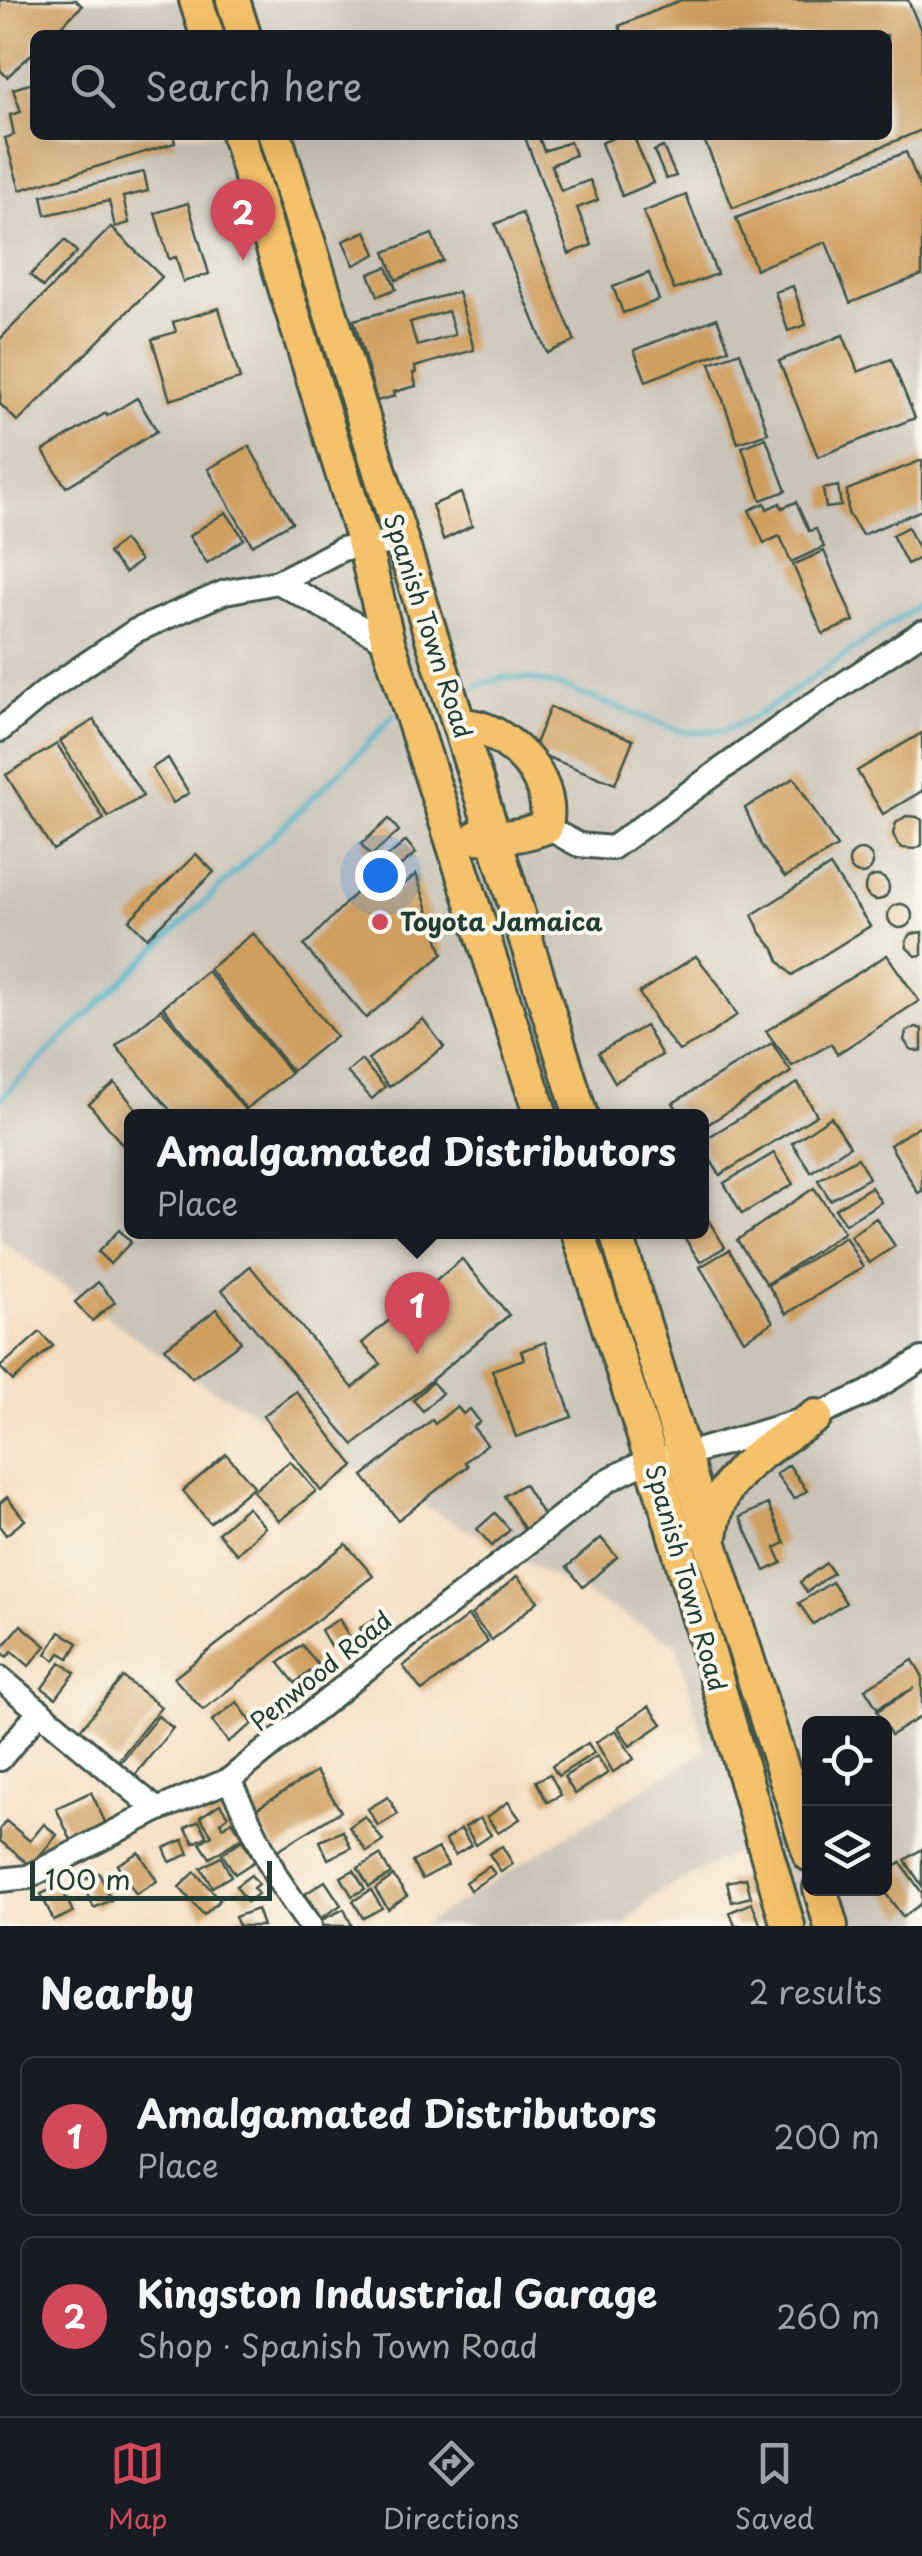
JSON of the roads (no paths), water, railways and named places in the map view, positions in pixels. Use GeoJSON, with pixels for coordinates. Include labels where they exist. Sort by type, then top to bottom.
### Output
{"type":"FeatureCollection","features":[{"type":"Feature","properties":{"kind":"highway"},"geometry":{"type":"LineString","coordinates":[[196,0],[205,30]]}},
{"type":"Feature","properties":{"kind":"highway"},"geometry":{"type":"LineString","coordinates":[[233,0],[242,30]]}},
{"type":"Feature","properties":{"kind":"highway","name":"Spanish Town Road"},"geometry":{"type":"LineString","coordinates":[[240,140],[364,544],[388,642],[539,1109]]}},
{"type":"Feature","properties":{"kind":"highway","name":"Spanish Town Road"},"geometry":{"type":"LineString","coordinates":[[276,140],[579,1109]]}},
{"type":"Feature","properties":{"kind":"highway"},"geometry":{"type":"LineString","coordinates":[[288,180],[282,194],[328,377],[316,388]]}},
{"type":"Feature","properties":{"kind":"highway"},"geometry":{"type":"LineString","coordinates":[[449,833],[496,839],[523,836],[546,827],[549,813],[540,780],[516,750],[488,730],[473,724],[460,726]]}},
{"type":"Feature","properties":{"kind":"highway","name":"Spanish Town Road"},"geometry":{"type":"LineString","coordinates":[[581,1239],[668,1457],[710,1541],[802,1829]]}},
{"type":"Feature","properties":{"kind":"highway","name":"Spanish Town Road"},"geometry":{"type":"LineString","coordinates":[[618,1239],[668,1457],[788,1926]]}},
{"type":"Feature","properties":{"kind":"highway"},"geometry":{"type":"LineString","coordinates":[[710,1541],[716,1512],[733,1480],[761,1453],[816,1416]]}},
{"type":"Feature","properties":{"kind":"highway"},"geometry":{"type":"LineString","coordinates":[[812,1896],[819,1926]]}},
{"type":"Feature","properties":{"kind":"highway"},"geometry":{"type":"LineString","coordinates":[[823,1896],[832,1926]]}},
{"type":"Feature","properties":{"kind":"street"},"geometry":{"type":"LineString","coordinates":[[0,730],[48,689],[135,632],[225,592],[278,582],[342,549],[402,543]]}},
{"type":"Feature","properties":{"kind":"street"},"geometry":{"type":"LineString","coordinates":[[278,582],[388,642]]}},
{"type":"Feature","properties":{"kind":"street"},"geometry":{"type":"LineString","coordinates":[[546,827],[579,846],[612,848],[800,713],[922,632]]}},
{"type":"Feature","properties":{"kind":"street","name":"Penwood Road"},"geometry":{"type":"LineString","coordinates":[[0,1880],[28,1876],[157,1810],[229,1780],[607,1481],[668,1457],[816,1416],[867,1393],[922,1359]]}},
{"type":"Feature","properties":{"kind":"street"},"geometry":{"type":"LineString","coordinates":[[0,1678],[157,1810]]}},
{"type":"Feature","properties":{"kind":"street"},"geometry":{"type":"LineString","coordinates":[[0,1759],[40,1711]]}},
{"type":"Feature","properties":{"kind":"street"},"geometry":{"type":"LineString","coordinates":[[229,1780],[277,1878],[310,1926]]}},
{"type":"Feature","properties":{"kind":"waterway"},"geometry":{"type":"LineString","coordinates":[[476,686],[505,677],[530,679],[560,686],[686,733],[725,730],[758,715],[922,602]]}},
{"type":"Feature","properties":{"kind":"waterway"},"geometry":{"type":"LineString","coordinates":[[0,1099],[394,715]]}},
{"type":"Feature","properties":{"kind":"place","name":"Kingston Industrial Garage"},"geometry":{"type":"Point","coordinates":[243,261]}},
{"type":"Feature","properties":{"kind":"place","name":"Toyota Jamaica"},"geometry":{"type":"Point","coordinates":[380,922]}},
{"type":"Feature","properties":{"kind":"place","name":"Amalgamated Distributors"},"geometry":{"type":"Point","coordinates":[417,1354]}}]}
